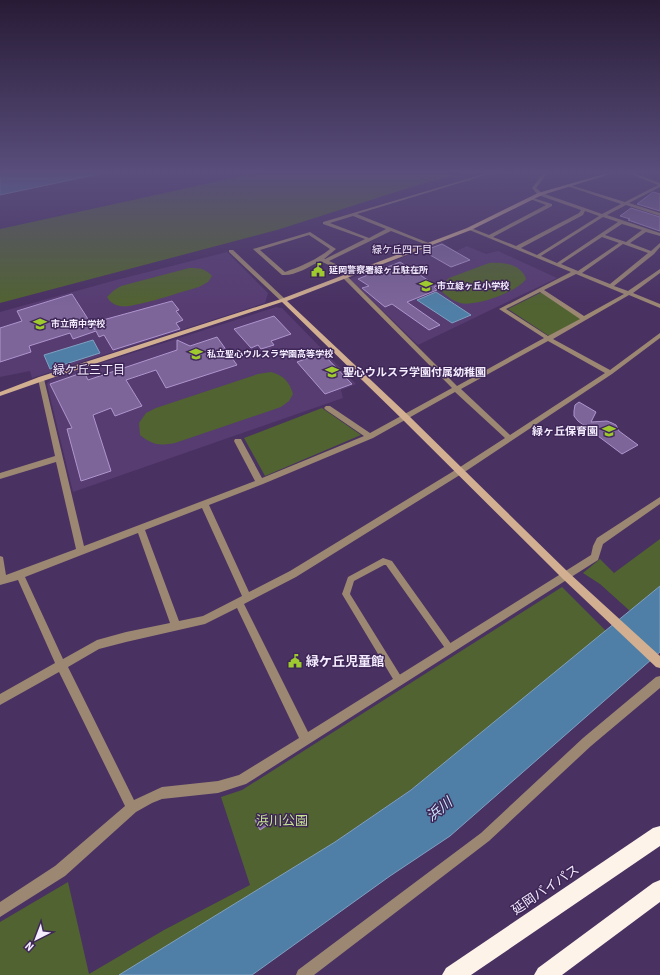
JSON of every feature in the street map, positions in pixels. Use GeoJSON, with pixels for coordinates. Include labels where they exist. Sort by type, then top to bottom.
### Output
{"type":"FeatureCollection","features":[{"type":"Feature","properties":{"kind":"highway","name":"延岡バイパス"},"geometry":{"type":"LineString","coordinates":[[453,975],[660,835]]}},
{"type":"Feature","properties":{"kind":"highway"},"geometry":{"type":"LineString","coordinates":[[545,975],[660,890]]}},
{"type":"Feature","properties":{"kind":"street"},"geometry":{"type":"LineString","coordinates":[[345,216],[325,223],[368,239]]}},
{"type":"Feature","properties":{"kind":"street"},"geometry":{"type":"LineString","coordinates":[[359,216],[429,244]]}},
{"type":"Feature","properties":{"kind":"street"},"geometry":{"type":"LineString","coordinates":[[0,394],[40,379],[283,300],[469,229],[494,216]]}},
{"type":"Feature","properties":{"kind":"street"},"geometry":{"type":"LineString","coordinates":[[490,237],[528,216]]}},
{"type":"Feature","properties":{"kind":"street"},"geometry":{"type":"LineString","coordinates":[[517,248],[576,216]]}},
{"type":"Feature","properties":{"kind":"street"},"geometry":{"type":"LineString","coordinates":[[538,256],[602,216]]}},
{"type":"Feature","properties":{"kind":"street"},"geometry":{"type":"LineString","coordinates":[[604,216],[660,235]]}},
{"type":"Feature","properties":{"kind":"street"},"geometry":{"type":"LineString","coordinates":[[558,264],[621,222]]}},
{"type":"Feature","properties":{"kind":"street"},"geometry":{"type":"LineString","coordinates":[[322,260],[333,250],[310,233],[256,249],[284,274],[322,260],[390,229]]}},
{"type":"Feature","properties":{"kind":"street"},"geometry":{"type":"LineString","coordinates":[[469,229],[660,306]]}},
{"type":"Feature","properties":{"kind":"street"},"geometry":{"type":"LineString","coordinates":[[610,373],[549,339],[502,309],[577,272],[645,230]]}},
{"type":"Feature","properties":{"kind":"street"},"geometry":{"type":"LineString","coordinates":[[602,235],[652,253]]}},
{"type":"Feature","properties":{"kind":"street"},"geometry":{"type":"LineString","coordinates":[[610,286],[652,253],[660,244]]}},
{"type":"Feature","properties":{"kind":"street"},"geometry":{"type":"LineString","coordinates":[[231,251],[405,417],[566,576],[660,662]]}},
{"type":"Feature","properties":{"kind":"street"},"geometry":{"type":"LineString","coordinates":[[322,260],[352,274]]}},
{"type":"Feature","properties":{"kind":"street"},"geometry":{"type":"LineString","coordinates":[[0,560],[1,580],[20,576],[260,482],[370,436],[629,294],[660,271]]}},
{"type":"Feature","properties":{"kind":"street"},"geometry":{"type":"LineString","coordinates":[[344,277],[456,389],[509,438]]}},
{"type":"Feature","properties":{"kind":"street"},"geometry":{"type":"LineString","coordinates":[[540,290],[584,319]]}},
{"type":"Feature","properties":{"kind":"street"},"geometry":{"type":"LineString","coordinates":[[0,700],[61,664],[97,645],[126,637],[205,620],[293,574],[460,471],[610,373],[660,335]]}},
{"type":"Feature","properties":{"kind":"street"},"geometry":{"type":"LineString","coordinates":[[40,379],[81,552]]}},
{"type":"Feature","properties":{"kind":"street"},"geometry":{"type":"LineString","coordinates":[[328,408],[370,436]]}},
{"type":"Feature","properties":{"kind":"street"},"geometry":{"type":"LineString","coordinates":[[238,441],[260,482]]}},
{"type":"Feature","properties":{"kind":"street"},"geometry":{"type":"LineString","coordinates":[[0,476],[59,458]]}},
{"type":"Feature","properties":{"kind":"street"},"geometry":{"type":"LineString","coordinates":[[0,910],[60,872],[132,808],[148,799],[162,793],[218,787],[242,780],[596,557],[597,546],[600,542],[660,500]]}},
{"type":"Feature","properties":{"kind":"street"},"geometry":{"type":"LineString","coordinates":[[204,504],[243,601],[305,739]]}},
{"type":"Feature","properties":{"kind":"street"},"geometry":{"type":"LineString","coordinates":[[140,528],[176,627]]}},
{"type":"Feature","properties":{"kind":"street"},"geometry":{"type":"LineString","coordinates":[[20,576],[61,664],[132,808]]}},
{"type":"Feature","properties":{"kind":"street"},"geometry":{"type":"LineString","coordinates":[[303,975],[485,837],[587,742],[660,681]]}},
{"type":"Feature","properties":{"kind":"lane"},"geometry":{"type":"LineString","coordinates":[[399,681],[346,594],[350,579],[383,561],[389,563],[450,648]]}},
{"type":"Feature","properties":{"kind":"shaded area"},"geometry":{"type":"Polygon","coordinates":[[[441,242],[456,251],[467,246],[486,254],[498,251],[557,278],[418,345],[350,279],[441,242]]]}},
{"type":"Feature","properties":{"kind":"shaded area"},"geometry":{"type":"Polygon","coordinates":[[[227,252],[268,293],[265,303],[32,378],[30,371],[0,377],[0,312],[116,280],[227,252]]]}},
{"type":"Feature","properties":{"kind":"shaded area"},"geometry":{"type":"Polygon","coordinates":[[[276,307],[282,308],[356,384],[341,390],[343,398],[73,492],[47,384],[51,379],[276,307]]]}},
{"type":"Feature","properties":{"kind":"green space"},"geometry":{"type":"Polygon","coordinates":[[[57,216],[319,216],[277,230],[0,303],[0,229],[57,216]]]}},
{"type":"Feature","properties":{"kind":"green space"},"geometry":{"type":"Polygon","coordinates":[[[489,263],[500,263],[516,267],[524,274],[526,279],[514,289],[486,301],[476,303],[460,303],[452,300],[441,291],[442,284],[449,278],[489,263]]]}},
{"type":"Feature","properties":{"kind":"green space"},"geometry":{"type":"Polygon","coordinates":[[[189,268],[202,269],[207,271],[212,276],[208,282],[199,287],[136,305],[118,306],[112,303],[107,297],[121,286],[189,268]]]}},
{"type":"Feature","properties":{"kind":"green space"},"geometry":{"type":"Polygon","coordinates":[[[542,292],[581,319],[549,336],[508,309],[542,292]]]}},
{"type":"Feature","properties":{"kind":"green space"},"geometry":{"type":"Polygon","coordinates":[[[271,372],[279,375],[285,380],[290,386],[293,394],[289,401],[281,407],[175,443],[156,444],[140,435],[139,423],[146,413],[156,408],[258,374],[271,372]]]}},
{"type":"Feature","properties":{"kind":"green space"},"geometry":{"type":"Polygon","coordinates":[[[322,408],[361,435],[265,476],[244,438],[322,408]]]}},
{"type":"Feature","properties":{"kind":"green space"},"geometry":{"type":"Polygon","coordinates":[[[660,539],[660,586],[630,611],[600,584],[583,573],[600,559],[614,573],[660,539]]]}},
{"type":"Feature","properties":{"kind":"green space","name":"浜川公園"},"geometry":{"type":"Polygon","coordinates":[[[562,587],[606,631],[419,784],[328,847],[125,975],[0,975],[0,922],[68,882],[89,974],[164,930],[250,885],[221,797],[242,790],[562,587]]]}},
{"type":"Feature","properties":{"kind":"water"},"geometry":{"type":"Polygon","coordinates":[[[436,292],[471,315],[452,323],[417,300],[436,292]]]}},
{"type":"Feature","properties":{"kind":"water"},"geometry":{"type":"Polygon","coordinates":[[[93,340],[100,353],[50,369],[44,355],[93,340]]]}},
{"type":"Feature","properties":{"kind":"water","name":"浜川"},"geometry":{"type":"Polygon","coordinates":[[[660,586],[660,652],[450,836],[390,876],[252,975],[119,975],[335,842],[411,790],[660,586]]]}},
{"type":"Feature","properties":{"kind":"building"},"geometry":{"type":"Polygon","coordinates":[[[622,216],[660,217],[660,231],[628,220],[630,219],[622,216]]]}},
{"type":"Feature","properties":{"kind":"building"},"geometry":{"type":"Polygon","coordinates":[[[442,244],[470,260],[451,267],[423,251],[442,244]]]}},
{"type":"Feature","properties":{"kind":"building"},"geometry":{"type":"Polygon","coordinates":[[[400,262],[437,286],[434,287],[437,290],[407,302],[440,325],[429,330],[392,304],[385,307],[362,288],[369,286],[358,279],[400,262]]]}},
{"type":"Feature","properties":{"kind":"building"},"geometry":{"type":"Polygon","coordinates":[[[72,294],[95,330],[92,323],[172,301],[179,310],[176,311],[183,320],[176,323],[180,329],[113,350],[104,335],[99,337],[96,331],[73,339],[70,333],[29,346],[31,352],[0,362],[0,328],[22,321],[17,311],[72,294]]]}},
{"type":"Feature","properties":{"kind":"building"},"geometry":{"type":"Polygon","coordinates":[[[274,316],[291,334],[271,341],[274,345],[261,349],[258,345],[251,348],[234,329],[274,316]]]}},
{"type":"Feature","properties":{"kind":"building"},"geometry":{"type":"Polygon","coordinates":[[[217,337],[237,365],[166,388],[156,370],[126,380],[142,406],[115,416],[111,408],[93,415],[111,471],[81,481],[67,429],[72,428],[50,384],[84,372],[88,380],[177,350],[177,340],[190,346],[217,337]]]}},
{"type":"Feature","properties":{"kind":"building"},"geometry":{"type":"Polygon","coordinates":[[[322,353],[352,384],[325,394],[297,362],[322,353]]]}},
{"type":"Feature","properties":{"kind":"building"},"geometry":{"type":"Polygon","coordinates":[[[579,402],[596,412],[591,422],[607,421],[612,423],[616,425],[619,431],[638,445],[622,454],[578,421],[574,416],[574,411],[575,405],[579,402]]]}},
{"type":"Feature","properties":{"kind":"building"},"geometry":{"type":"Polygon","coordinates":[[[264,814],[269,824],[260,830],[255,820],[264,814]]]}},
{"type":"Feature","properties":{"kind":"place","name":"延岡警察署緑ヶ丘駐在所"},"geometry":{"type":"Point","coordinates":[318,270]}},
{"type":"Feature","properties":{"kind":"place","name":"市立緑ヶ丘小学校"},"geometry":{"type":"Point","coordinates":[426,286]}},
{"type":"Feature","properties":{"kind":"place","name":"市立南中学校"},"geometry":{"type":"Point","coordinates":[40,324]}},
{"type":"Feature","properties":{"kind":"place","name":"私立聖心ウルスラ学園高等学校"},"geometry":{"type":"Point","coordinates":[196,354]}},
{"type":"Feature","properties":{"kind":"place","name":"聖心ウルスラ学園付属幼稚園"},"geometry":{"type":"Point","coordinates":[332,372]}},
{"type":"Feature","properties":{"kind":"place","name":"緑ヶ丘保育園"},"geometry":{"type":"Point","coordinates":[609,431]}},
{"type":"Feature","properties":{"kind":"place","name":"緑ケ丘児童館"},"geometry":{"type":"Point","coordinates":[295,661]}},
{"type":"Feature","properties":{"kind":"district","name":"緑ケ丘四丁目"},"geometry":{"type":"Point","coordinates":[402,249]}},
{"type":"Feature","properties":{"kind":"district","name":"緑ケ丘三丁目"},"geometry":{"type":"Point","coordinates":[89,370]}}]}
